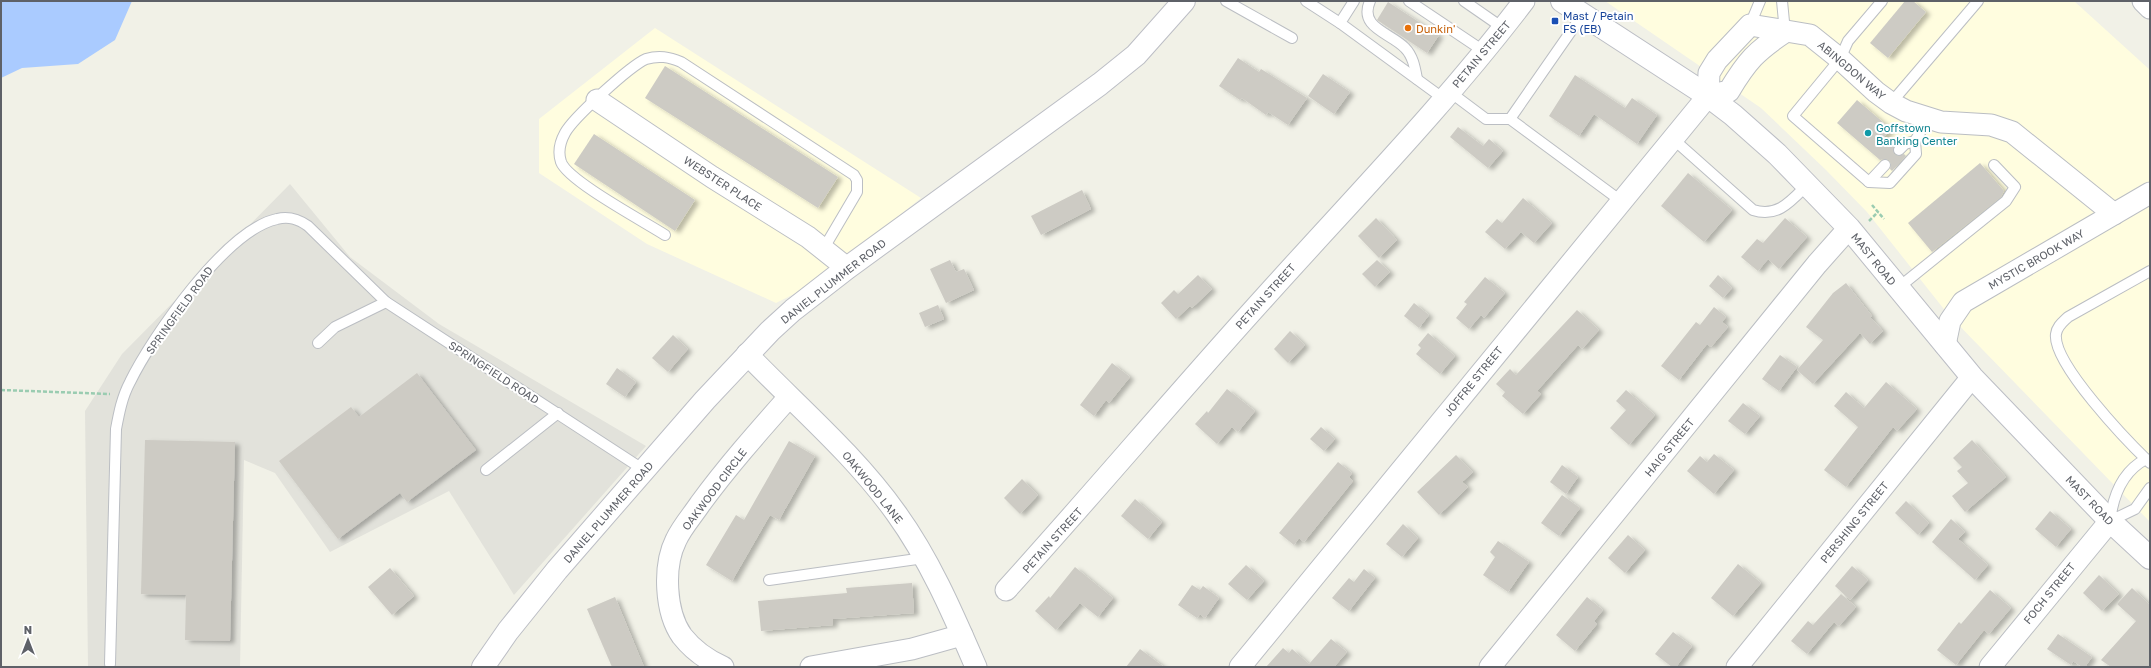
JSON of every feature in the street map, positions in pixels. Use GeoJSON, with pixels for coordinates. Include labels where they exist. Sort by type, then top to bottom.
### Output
{"type":"FeatureCollection","features":[{"type":"Feature","properties":{"kind":"street","name":"DANIEL PLUMMER ROAD"},"geometry":{"type":"LineString","coordinates":[[483,667],[508,631],[531,602],[644,470],[747,354],[793,310],[846,268],[1100,84],[1136,55],[1184,1]]}},
{"type":"Feature","properties":{"kind":"street","name":"PETAIN STREET"},"geometry":{"type":"LineString","coordinates":[[1006,590],[1109,476],[1210,357],[1485,52],[1524,1]]}},
{"type":"Feature","properties":{"kind":"street","name":"MAST ROAD"},"geometry":{"type":"LineString","coordinates":[[1562,1],[1708,96],[1766,144],[1808,184],[1849,228],[1972,377],[2110,521],[2150,558]]}},
{"type":"Feature","properties":{"kind":"street"},"geometry":{"type":"LineString","coordinates":[[2143,1],[2150,8]]}},
{"type":"Feature","properties":{"kind":"street","name":"ABINGDON WAY"},"geometry":{"type":"LineString","coordinates":[[1750,25],[1810,35],[1891,104],[1928,119],[1941,122],[1991,125],[2012,132],[2114,214]]}},
{"type":"Feature","properties":{"kind":"street"},"geometry":{"type":"LineString","coordinates":[[1750,25],[1717,60],[1709,73],[1708,96],[1729,91],[1751,57],[1763,46],[1785,32]]}},
{"type":"Feature","properties":{"kind":"street","name":"JOFFRE STREET"},"geometry":{"type":"LineString","coordinates":[[1240,667],[1672,138],[1708,96]]}},
{"type":"Feature","properties":{"kind":"street","name":"WEBSTER PLACE"},"geometry":{"type":"LineString","coordinates":[[597,100],[712,177],[824,248],[846,268]]}},
{"type":"Feature","properties":{"kind":"street","name":"MYSTIC BROOK WAY"},"geometry":{"type":"LineString","coordinates":[[1945,345],[1950,321],[1963,302],[2150,193]]}},
{"type":"Feature","properties":{"kind":"street","name":"HAIG STREET"},"geometry":{"type":"LineString","coordinates":[[1490,667],[1817,264],[1849,228]]}},
{"type":"Feature","properties":{"kind":"street","name":"OAKWOOD LANE"},"geometry":{"type":"LineString","coordinates":[[747,354],[840,447],[870,480],[897,514],[939,585],[976,667]]}},
{"type":"Feature","properties":{"kind":"street","name":"PERSHING STREET"},"geometry":{"type":"LineString","coordinates":[[1737,667],[1972,377]]}},
{"type":"Feature","properties":{"kind":"street","name":"OAKWOOD CIRCLE"},"geometry":{"type":"LineString","coordinates":[[723,667],[695,651],[682,636],[673,618],[669,599],[668,579],[670,560],[676,540],[711,489],[789,397]]}},
{"type":"Feature","properties":{"kind":"street","name":"FOCH STREET"},"geometry":{"type":"LineString","coordinates":[[1990,667],[2110,521]]}},
{"type":"Feature","properties":{"kind":"street"},"geometry":{"type":"LineString","coordinates":[[811,667],[912,649],[962,635]]}},
{"type":"Feature","properties":{"kind":"lane"},"geometry":{"type":"LineString","coordinates":[[1226,1],[1292,38]]}},
{"type":"Feature","properties":{"kind":"lane"},"geometry":{"type":"LineString","coordinates":[[1306,1],[1340,23],[1417,79],[1447,95],[1486,119],[1510,119],[1621,201]]}},
{"type":"Feature","properties":{"kind":"lane"},"geometry":{"type":"LineString","coordinates":[[1340,23],[1354,1]]}},
{"type":"Feature","properties":{"kind":"lane"},"geometry":{"type":"LineString","coordinates":[[1370,1],[1367,12],[1371,24],[1408,52],[1417,79]]}},
{"type":"Feature","properties":{"kind":"lane"},"geometry":{"type":"LineString","coordinates":[[1408,1],[1485,52]]}},
{"type":"Feature","properties":{"kind":"lane"},"geometry":{"type":"LineString","coordinates":[[1464,1],[1503,28]]}},
{"type":"Feature","properties":{"kind":"lane"},"geometry":{"type":"LineString","coordinates":[[1750,25],[1760,1]]}},
{"type":"Feature","properties":{"kind":"lane"},"geometry":{"type":"LineString","coordinates":[[1782,1],[1785,32]]}},
{"type":"Feature","properties":{"kind":"lane"},"geometry":{"type":"LineString","coordinates":[[1882,1],[1848,41],[1840,59],[1793,116],[1869,182],[1890,183],[1916,154],[1916,141],[1928,119]]}},
{"type":"Feature","properties":{"kind":"lane"},"geometry":{"type":"LineString","coordinates":[[1891,104],[1978,1]]}},
{"type":"Feature","properties":{"kind":"lane"},"geometry":{"type":"LineString","coordinates":[[1510,119],[1583,14]]}},
{"type":"Feature","properties":{"kind":"lane"},"geometry":{"type":"LineString","coordinates":[[665,235],[581,183],[565,171],[561,162],[561,142],[566,132],[630,69],[646,60],[658,56],[670,57],[695,70],[854,175],[857,180],[857,192],[824,248]]}},
{"type":"Feature","properties":{"kind":"lane"},"geometry":{"type":"LineString","coordinates":[[1672,138],[1753,210],[1764,213],[1776,211],[1808,184]]}},
{"type":"Feature","properties":{"kind":"lane"},"geometry":{"type":"LineString","coordinates":[[1899,150],[1905,144],[1916,141]]}},
{"type":"Feature","properties":{"kind":"lane"},"geometry":{"type":"LineString","coordinates":[[1869,182],[1885,165]]}},
{"type":"Feature","properties":{"kind":"lane"},"geometry":{"type":"LineString","coordinates":[[1898,288],[2006,201],[2015,187],[1994,165]]}},
{"type":"Feature","properties":{"kind":"lane","name":"SPRINGFIELD ROAD"},"geometry":{"type":"LineString","coordinates":[[110,664],[116,429],[125,395],[130,382],[158,336],[215,260],[237,240],[261,225],[276,219],[294,218],[308,226],[386,302],[644,470]]}},
{"type":"Feature","properties":{"kind":"lane"},"geometry":{"type":"LineString","coordinates":[[2110,521],[2112,504],[2117,490],[2134,467],[2148,461],[2085,391],[2067,368],[2059,348],[2056,335],[2058,327],[2068,317],[2150,271]]}},
{"type":"Feature","properties":{"kind":"lane"},"geometry":{"type":"LineString","coordinates":[[318,342],[335,327],[386,302]]}},
{"type":"Feature","properties":{"kind":"lane"},"geometry":{"type":"LineString","coordinates":[[486,470],[558,413]]}},
{"type":"Feature","properties":{"kind":"lane"},"geometry":{"type":"LineString","coordinates":[[2110,521],[2135,509],[2150,488]]}},
{"type":"Feature","properties":{"kind":"lane"},"geometry":{"type":"LineString","coordinates":[[769,580],[924,558]]}},
{"type":"Feature","properties":{"kind":"path"},"geometry":{"type":"LineString","coordinates":[[1872,205],[1884,219]]}},
{"type":"Feature","properties":{"kind":"path"},"geometry":{"type":"LineString","coordinates":[[1869,221],[1878,212]]}},
{"type":"Feature","properties":{"kind":"path"},"geometry":{"type":"LineString","coordinates":[[1,390],[125,395]]}},
{"type":"Feature","properties":{"kind":"shaded area"},"geometry":{"type":"Polygon","coordinates":[[[1605,1],[2074,1],[2150,70],[2150,522],[1947,313],[1867,212],[1826,170],[1761,108],[1605,1]]]}},
{"type":"Feature","properties":{"kind":"shaded area"},"geometry":{"type":"Polygon","coordinates":[[[655,28],[921,198],[814,284],[776,303],[647,244],[539,173],[539,119],[655,28]]]}},
{"type":"Feature","properties":{"kind":"shaded area"},"geometry":{"type":"Polygon","coordinates":[[[290,184],[350,257],[439,324],[646,446],[514,595],[449,491],[330,552],[275,473],[244,460],[240,667],[88,667],[85,411],[122,354],[290,184]]]}},
{"type":"Feature","properties":{"kind":"water"},"geometry":{"type":"Polygon","coordinates":[[[1,1],[132,1],[115,40],[78,64],[22,68],[1,78],[1,1]]]}},
{"type":"Feature","properties":{"kind":"building"},"geometry":{"type":"Polygon","coordinates":[[[1905,1],[1913,1],[1926,12],[1888,58],[1870,43],[1905,1]]]}},
{"type":"Feature","properties":{"kind":"building","name":"Dunkin'"},"geometry":{"type":"Polygon","coordinates":[[[1388,2],[1439,35],[1427,53],[1377,20],[1388,2]]]}},
{"type":"Feature","properties":{"kind":"building"},"geometry":{"type":"Polygon","coordinates":[[[1238,58],[1259,72],[1261,69],[1307,98],[1288,125],[1268,112],[1266,115],[1242,98],[1240,100],[1219,86],[1238,58]]]}},
{"type":"Feature","properties":{"kind":"building"},"geometry":{"type":"Polygon","coordinates":[[[665,66],[838,177],[818,208],[645,98],[665,66]]]}},
{"type":"Feature","properties":{"kind":"building"},"geometry":{"type":"Polygon","coordinates":[[[1323,74],[1350,92],[1334,114],[1308,96],[1323,74]]]}},
{"type":"Feature","properties":{"kind":"building"},"geometry":{"type":"Polygon","coordinates":[[[1575,75],[1625,108],[1632,98],[1657,115],[1637,144],[1594,114],[1579,136],[1549,116],[1575,75]]]}},
{"type":"Feature","properties":{"kind":"building","name":"Goffstown Banking Center"},"geometry":{"type":"Polygon","coordinates":[[[1857,100],[1891,129],[1884,137],[1894,146],[1894,154],[1898,156],[1904,154],[1906,156],[1892,171],[1890,169],[1891,164],[1889,160],[1880,160],[1837,123],[1857,100]]]}},
{"type":"Feature","properties":{"kind":"building"},"geometry":{"type":"Polygon","coordinates":[[[1458,127],[1483,146],[1489,139],[1503,151],[1488,168],[1450,137],[1458,127]]]}},
{"type":"Feature","properties":{"kind":"building"},"geometry":{"type":"Polygon","coordinates":[[[594,134],[695,200],[675,231],[574,164],[594,134]]]}},
{"type":"Feature","properties":{"kind":"building"},"geometry":{"type":"Polygon","coordinates":[[[1980,163],[2004,191],[2001,197],[1932,252],[1908,223],[1980,163]]]}},
{"type":"Feature","properties":{"kind":"building"},"geometry":{"type":"Polygon","coordinates":[[[1688,173],[1732,210],[1704,242],[1661,206],[1688,173]]]}},
{"type":"Feature","properties":{"kind":"building"},"geometry":{"type":"Polygon","coordinates":[[[1082,190],[1091,209],[1041,235],[1031,216],[1082,190]]]}},
{"type":"Feature","properties":{"kind":"building"},"geometry":{"type":"Polygon","coordinates":[[[1523,198],[1552,223],[1534,243],[1521,232],[1505,249],[1485,232],[1497,219],[1502,223],[1523,198]]]}},
{"type":"Feature","properties":{"kind":"building"},"geometry":{"type":"Polygon","coordinates":[[[1376,218],[1397,240],[1379,258],[1358,236],[1376,218]]]}},
{"type":"Feature","properties":{"kind":"building"},"geometry":{"type":"Polygon","coordinates":[[[1785,218],[1807,237],[1779,269],[1768,259],[1758,271],[1741,257],[1757,239],[1763,243],[1785,218]]]}},
{"type":"Feature","properties":{"kind":"building"},"geometry":{"type":"Polygon","coordinates":[[[950,260],[956,272],[964,269],[974,290],[946,303],[930,269],[950,260]]]}},
{"type":"Feature","properties":{"kind":"building"},"geometry":{"type":"Polygon","coordinates":[[[1377,260],[1390,272],[1375,287],[1362,274],[1377,260]]]}},
{"type":"Feature","properties":{"kind":"building"},"geometry":{"type":"Polygon","coordinates":[[[1198,275],[1212,289],[1192,308],[1190,306],[1176,319],[1161,303],[1174,290],[1178,294],[1198,275]]]}},
{"type":"Feature","properties":{"kind":"building"},"geometry":{"type":"Polygon","coordinates":[[[1718,275],[1732,288],[1723,298],[1709,286],[1718,275]]]}},
{"type":"Feature","properties":{"kind":"building"},"geometry":{"type":"Polygon","coordinates":[[[1485,277],[1505,293],[1484,318],[1481,315],[1469,329],[1456,318],[1467,304],[1464,302],[1485,277]]]}},
{"type":"Feature","properties":{"kind":"building"},"geometry":{"type":"Polygon","coordinates":[[[1846,283],[1872,316],[1870,317],[1883,331],[1870,344],[1860,333],[1813,384],[1797,370],[1823,340],[1806,327],[1833,293],[1846,283]]]}},
{"type":"Feature","properties":{"kind":"building"},"geometry":{"type":"Polygon","coordinates":[[[1414,303],[1429,315],[1419,328],[1404,316],[1414,303]]]}},
{"type":"Feature","properties":{"kind":"building"},"geometry":{"type":"Polygon","coordinates":[[[938,305],[944,319],[925,327],[919,313],[938,305]]]}},
{"type":"Feature","properties":{"kind":"building"},"geometry":{"type":"Polygon","coordinates":[[[1714,307],[1726,317],[1722,322],[1728,327],[1711,347],[1707,344],[1679,380],[1661,366],[1696,322],[1700,325],[1714,307]]]}},
{"type":"Feature","properties":{"kind":"building"},"geometry":{"type":"Polygon","coordinates":[[[1577,310],[1599,330],[1582,349],[1578,345],[1537,391],[1541,394],[1523,414],[1502,396],[1505,392],[1496,384],[1510,369],[1516,375],[1577,310]]]}},
{"type":"Feature","properties":{"kind":"building"},"geometry":{"type":"Polygon","coordinates":[[[1290,331],[1305,345],[1288,363],[1274,349],[1290,331]]]}},
{"type":"Feature","properties":{"kind":"building"},"geometry":{"type":"Polygon","coordinates":[[[1428,333],[1455,356],[1440,374],[1416,354],[1421,348],[1418,345],[1428,333]]]}},
{"type":"Feature","properties":{"kind":"building"},"geometry":{"type":"Polygon","coordinates":[[[673,335],[688,349],[668,372],[652,358],[673,335]]]}},
{"type":"Feature","properties":{"kind":"building"},"geometry":{"type":"Polygon","coordinates":[[[1780,355],[1797,367],[1779,391],[1762,379],[1780,355]]]}},
{"type":"Feature","properties":{"kind":"building"},"geometry":{"type":"Polygon","coordinates":[[[1112,363],[1130,377],[1109,403],[1106,400],[1094,416],[1080,405],[1112,363]]]}},
{"type":"Feature","properties":{"kind":"building"},"geometry":{"type":"Polygon","coordinates":[[[617,368],[636,382],[625,397],[606,384],[617,368]]]}},
{"type":"Feature","properties":{"kind":"building"},"geometry":{"type":"Polygon","coordinates":[[[417,373],[476,450],[407,502],[400,493],[338,539],[279,461],[351,407],[359,417],[417,373]]]}},
{"type":"Feature","properties":{"kind":"building"},"geometry":{"type":"Polygon","coordinates":[[[1886,382],[1917,409],[1897,431],[1893,427],[1846,487],[1824,470],[1858,427],[1834,406],[1846,392],[1864,408],[1886,382]]]}},
{"type":"Feature","properties":{"kind":"building"},"geometry":{"type":"Polygon","coordinates":[[[1227,389],[1255,411],[1238,432],[1232,427],[1217,444],[1195,424],[1207,411],[1208,413],[1227,389]]]}},
{"type":"Feature","properties":{"kind":"building"},"geometry":{"type":"Polygon","coordinates":[[[1626,390],[1655,415],[1629,445],[1610,428],[1626,410],[1616,401],[1626,390]]]}},
{"type":"Feature","properties":{"kind":"building"},"geometry":{"type":"Polygon","coordinates":[[[1743,403],[1760,416],[1745,434],[1728,421],[1743,403]]]}},
{"type":"Feature","properties":{"kind":"building"},"geometry":{"type":"Polygon","coordinates":[[[1321,427],[1335,439],[1324,451],[1310,439],[1321,427]]]}},
{"type":"Feature","properties":{"kind":"building"},"geometry":{"type":"Polygon","coordinates":[[[145,440],[235,442],[230,641],[185,640],[186,595],[141,594],[145,440]]]}},
{"type":"Feature","properties":{"kind":"building"},"geometry":{"type":"Polygon","coordinates":[[[1972,440],[2006,477],[1965,512],[1952,496],[1968,483],[1957,471],[1962,467],[1953,458],[1972,440]]]}},
{"type":"Feature","properties":{"kind":"building"},"geometry":{"type":"Polygon","coordinates":[[[789,441],[815,456],[779,520],[770,515],[732,581],[706,565],[736,515],[744,520],[789,441]]]}},
{"type":"Feature","properties":{"kind":"building"},"geometry":{"type":"Polygon","coordinates":[[[1714,454],[1734,470],[1714,494],[1687,471],[1700,456],[1707,462],[1714,454]]]}},
{"type":"Feature","properties":{"kind":"building"},"geometry":{"type":"Polygon","coordinates":[[[1456,455],[1473,472],[1462,482],[1468,487],[1439,515],[1417,492],[1456,455]]]}},
{"type":"Feature","properties":{"kind":"building"},"geometry":{"type":"Polygon","coordinates":[[[1338,462],[1352,473],[1349,477],[1353,481],[1304,542],[1299,538],[1294,545],[1279,533],[1338,462]]]}},
{"type":"Feature","properties":{"kind":"building"},"geometry":{"type":"Polygon","coordinates":[[[1562,465],[1578,477],[1566,494],[1550,482],[1562,465]]]}},
{"type":"Feature","properties":{"kind":"building"},"geometry":{"type":"Polygon","coordinates":[[[1022,479],[1038,495],[1020,514],[1004,498],[1022,479]]]}},
{"type":"Feature","properties":{"kind":"building"},"geometry":{"type":"Polygon","coordinates":[[[1562,495],[1580,508],[1559,536],[1541,523],[1562,495]]]}},
{"type":"Feature","properties":{"kind":"building"},"geometry":{"type":"Polygon","coordinates":[[[1135,499],[1162,522],[1148,539],[1121,516],[1135,499]]]}},
{"type":"Feature","properties":{"kind":"building"},"geometry":{"type":"Polygon","coordinates":[[[1906,501],[1929,523],[1918,535],[1895,513],[1906,501]]]}},
{"type":"Feature","properties":{"kind":"building"},"geometry":{"type":"Polygon","coordinates":[[[2050,511],[2071,529],[2056,547],[2035,529],[2050,511]]]}},
{"type":"Feature","properties":{"kind":"building"},"geometry":{"type":"Polygon","coordinates":[[[1951,519],[1965,532],[1958,539],[1988,565],[1975,580],[1932,542],[1951,519]]]}},
{"type":"Feature","properties":{"kind":"building"},"geometry":{"type":"Polygon","coordinates":[[[1403,524],[1418,538],[1402,557],[1386,544],[1403,524]]]}},
{"type":"Feature","properties":{"kind":"building"},"geometry":{"type":"Polygon","coordinates":[[[1628,535],[1645,550],[1625,573],[1608,558],[1628,535]]]}},
{"type":"Feature","properties":{"kind":"building"},"geometry":{"type":"Polygon","coordinates":[[[1498,541],[1529,562],[1508,592],[1483,575],[1495,557],[1490,552],[1498,541]]]}},
{"type":"Feature","properties":{"kind":"building"},"geometry":{"type":"Polygon","coordinates":[[[1738,564],[1761,583],[1733,616],[1711,598],[1738,564]]]}},
{"type":"Feature","properties":{"kind":"building"},"geometry":{"type":"Polygon","coordinates":[[[1246,565],[1264,581],[1247,600],[1228,584],[1246,565]]]}},
{"type":"Feature","properties":{"kind":"building"},"geometry":{"type":"Polygon","coordinates":[[[1852,566],[1868,580],[1850,600],[1835,586],[1852,566]]]}},
{"type":"Feature","properties":{"kind":"building"},"geometry":{"type":"Polygon","coordinates":[[[1075,567],[1113,598],[1098,617],[1080,603],[1056,630],[1035,611],[1049,596],[1050,598],[1075,567]]]}},
{"type":"Feature","properties":{"kind":"building"},"geometry":{"type":"Polygon","coordinates":[[[390,568],[414,596],[392,615],[368,587],[390,568]]]}},
{"type":"Feature","properties":{"kind":"building"},"geometry":{"type":"Polygon","coordinates":[[[1364,569],[1375,578],[1349,611],[1332,598],[1349,578],[1354,582],[1364,569]]]}},
{"type":"Feature","properties":{"kind":"building"},"geometry":{"type":"Polygon","coordinates":[[[2099,575],[2119,594],[2102,611],[2083,593],[2099,575]]]}},
{"type":"Feature","properties":{"kind":"building"},"geometry":{"type":"Polygon","coordinates":[[[912,583],[914,613],[833,619],[833,625],[761,631],[758,601],[847,593],[846,588],[912,583]]]}},
{"type":"Feature","properties":{"kind":"building"},"geometry":{"type":"Polygon","coordinates":[[[1192,585],[1200,590],[1203,586],[1219,598],[1205,618],[1200,614],[1197,618],[1178,605],[1192,585]]]}},
{"type":"Feature","properties":{"kind":"building"},"geometry":{"type":"Polygon","coordinates":[[[2132,588],[2150,605],[2150,667],[2111,667],[2101,660],[2136,621],[2117,604],[2132,588]]]}},
{"type":"Feature","properties":{"kind":"building"},"geometry":{"type":"Polygon","coordinates":[[[1990,590],[2011,608],[1989,634],[1984,630],[1956,665],[1937,650],[1959,622],[1961,624],[1990,590]]]}},
{"type":"Feature","properties":{"kind":"building"},"geometry":{"type":"Polygon","coordinates":[[[1841,594],[1856,607],[1839,626],[1834,622],[1807,654],[1791,641],[1808,621],[1813,625],[1841,594]]]}},
{"type":"Feature","properties":{"kind":"building"},"geometry":{"type":"Polygon","coordinates":[[[615,597],[644,667],[612,667],[587,609],[615,597]]]}},
{"type":"Feature","properties":{"kind":"building"},"geometry":{"type":"Polygon","coordinates":[[[1587,597],[1603,610],[1594,621],[1597,624],[1575,651],[1556,635],[1587,597]]]}},
{"type":"Feature","properties":{"kind":"building"},"geometry":{"type":"Polygon","coordinates":[[[1673,632],[1692,646],[1676,667],[1672,667],[1655,654],[1673,632]]]}},
{"type":"Feature","properties":{"kind":"building"},"geometry":{"type":"Polygon","coordinates":[[[2058,634],[2092,657],[2085,667],[2082,667],[2073,661],[2071,665],[2047,649],[2058,634]]]}},
{"type":"Feature","properties":{"kind":"building"},"geometry":{"type":"Polygon","coordinates":[[[1331,639],[1347,652],[1334,667],[1266,667],[1283,648],[1289,653],[1292,649],[1309,664],[1331,639]]]}},
{"type":"Feature","properties":{"kind":"building"},"geometry":{"type":"Polygon","coordinates":[[[1140,649],[1164,667],[1126,667],[1140,649]]]}},
{"type":"Feature","properties":{"kind":"place","name":"Mast / Petain FS (EB)"},"geometry":{"type":"Point","coordinates":[1555,21]}},
{"type":"Feature","properties":{"kind":"place","name":"Dunkin'"},"geometry":{"type":"Point","coordinates":[1408,28]}},
{"type":"Feature","properties":{"kind":"place","name":"Goffstown Banking Center"},"geometry":{"type":"Point","coordinates":[1868,133]}}]}
